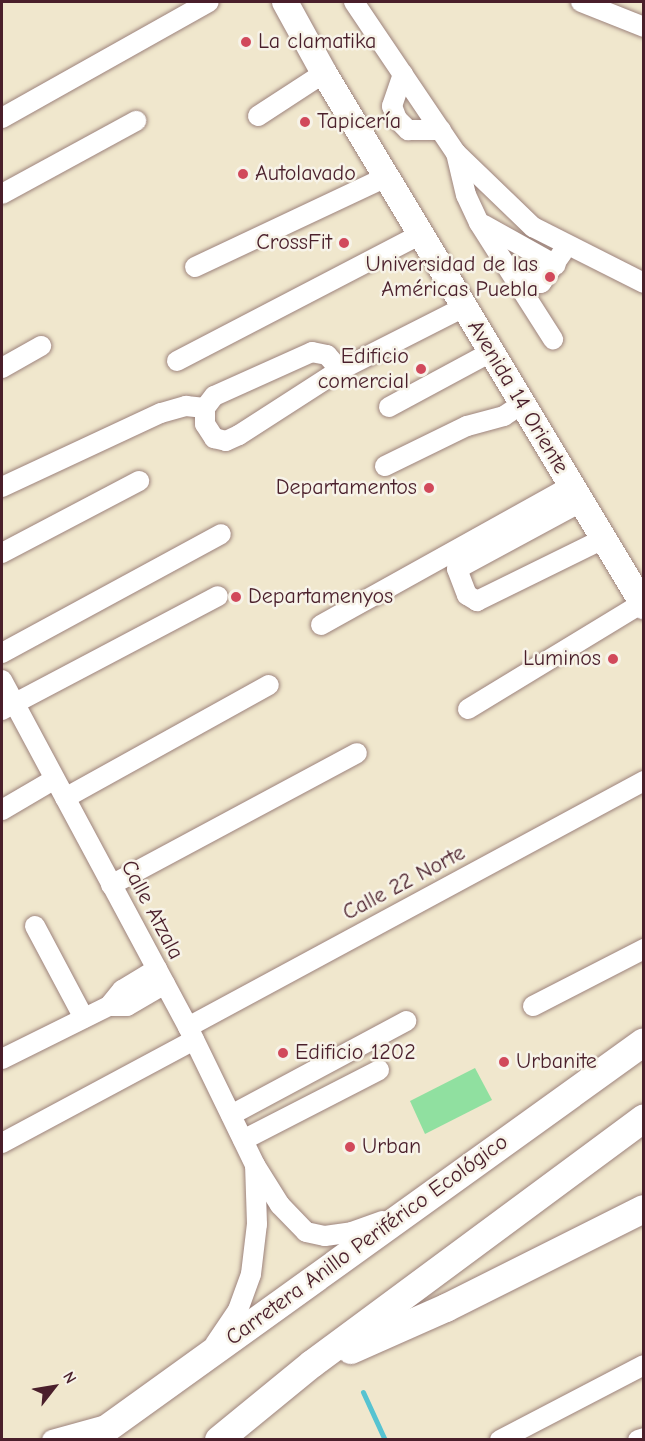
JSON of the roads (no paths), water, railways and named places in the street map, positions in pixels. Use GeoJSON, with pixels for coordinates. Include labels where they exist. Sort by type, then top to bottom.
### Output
{"type":"FeatureCollection","features":[{"type":"Feature","properties":{"kind":"highway","name":"Carretera Anillo Periférico Ecológico"},"geometry":{"type":"LineString","coordinates":[[101,1432],[644,1042]]}},
{"type":"Feature","properties":{"kind":"highway"},"geometry":{"type":"LineString","coordinates":[[219,1440],[312,1365],[644,1118]]}},
{"type":"Feature","properties":{"kind":"highway"},"geometry":{"type":"LineString","coordinates":[[312,1365],[446,1308],[644,1209]]}},
{"type":"Feature","properties":{"kind":"main road","name":"Avenida 14 Oriente"},"geometry":{"type":"LineString","coordinates":[[285,2],[324,73],[643,604]]}},
{"type":"Feature","properties":{"kind":"street"},"geometry":{"type":"LineString","coordinates":[[2,118],[209,2]]}},
{"type":"Feature","properties":{"kind":"street"},"geometry":{"type":"LineString","coordinates":[[354,2],[456,153],[533,227],[644,283]]}},
{"type":"Feature","properties":{"kind":"street"},"geometry":{"type":"LineString","coordinates":[[581,2],[644,27]]}},
{"type":"Feature","properties":{"kind":"street"},"geometry":{"type":"LineString","coordinates":[[258,116],[324,73]]}},
{"type":"Feature","properties":{"kind":"street"},"geometry":{"type":"LineString","coordinates":[[403,74],[392,106],[397,119],[408,130],[441,130]]}},
{"type":"Feature","properties":{"kind":"street"},"geometry":{"type":"LineString","coordinates":[[2,194],[136,121]]}},
{"type":"Feature","properties":{"kind":"street"},"geometry":{"type":"LineString","coordinates":[[456,153],[466,195],[479,223],[521,283],[553,339]]}},
{"type":"Feature","properties":{"kind":"street"},"geometry":{"type":"LineString","coordinates":[[195,267],[386,177]]}},
{"type":"Feature","properties":{"kind":"street"},"geometry":{"type":"LineString","coordinates":[[479,223],[556,265]]}},
{"type":"Feature","properties":{"kind":"street"},"geometry":{"type":"LineString","coordinates":[[177,361],[420,234]]}},
{"type":"Feature","properties":{"kind":"street"},"geometry":{"type":"LineString","coordinates":[[521,283],[540,284],[556,265],[567,245]]}},
{"type":"Feature","properties":{"kind":"street"},"geometry":{"type":"LineString","coordinates":[[340,370],[327,355],[312,352],[214,396],[205,408],[205,424],[214,438],[226,441],[340,370],[464,307]]}},
{"type":"Feature","properties":{"kind":"street"},"geometry":{"type":"LineString","coordinates":[[2,368],[41,346]]}},
{"type":"Feature","properties":{"kind":"street"},"geometry":{"type":"LineString","coordinates":[[389,407],[491,352]]}},
{"type":"Feature","properties":{"kind":"street"},"geometry":{"type":"LineString","coordinates":[[385,466],[467,426],[504,416],[522,404]]}},
{"type":"Feature","properties":{"kind":"street"},"geometry":{"type":"LineString","coordinates":[[2,487],[161,412],[186,406],[205,408]]}},
{"type":"Feature","properties":{"kind":"street"},"geometry":{"type":"LineString","coordinates":[[2,553],[140,482]]}},
{"type":"Feature","properties":{"kind":"street"},"geometry":{"type":"LineString","coordinates":[[576,494],[457,569],[467,595],[477,601],[603,539]]}},
{"type":"Feature","properties":{"kind":"street"},"geometry":{"type":"LineString","coordinates":[[321,625],[576,494]]}},
{"type":"Feature","properties":{"kind":"street"},"geometry":{"type":"LineString","coordinates":[[2,653],[220,534]]}},
{"type":"Feature","properties":{"kind":"street"},"geometry":{"type":"LineString","coordinates":[[8,707],[218,596]]}},
{"type":"Feature","properties":{"kind":"street"},"geometry":{"type":"LineString","coordinates":[[468,709],[643,604]]}},
{"type":"Feature","properties":{"kind":"street","name":"Calle Atzala"},"geometry":{"type":"LineString","coordinates":[[2,680],[8,707],[55,779],[191,1034],[255,1165],[295,1224],[312,1234],[346,1234],[411,1209]]}},
{"type":"Feature","properties":{"kind":"street"},"geometry":{"type":"LineString","coordinates":[[65,798],[269,684]]}},
{"type":"Feature","properties":{"kind":"street"},"geometry":{"type":"LineString","coordinates":[[111,885],[357,753]]}},
{"type":"Feature","properties":{"kind":"street"},"geometry":{"type":"LineString","coordinates":[[2,810],[55,779]]}},
{"type":"Feature","properties":{"kind":"street","name":"Calle 22 Norte"},"geometry":{"type":"LineString","coordinates":[[2,1143],[191,1034],[644,781]]}},
{"type":"Feature","properties":{"kind":"street"},"geometry":{"type":"LineString","coordinates":[[35,926],[84,1018]]}},
{"type":"Feature","properties":{"kind":"street"},"geometry":{"type":"LineString","coordinates":[[532,1006],[644,949]]}},
{"type":"Feature","properties":{"kind":"street"},"geometry":{"type":"LineString","coordinates":[[2,1059],[109,1006],[122,990],[161,977]]}},
{"type":"Feature","properties":{"kind":"street"},"geometry":{"type":"LineString","coordinates":[[231,1115],[406,1022]]}},
{"type":"Feature","properties":{"kind":"street"},"geometry":{"type":"LineString","coordinates":[[243,1140],[379,1070]]}},
{"type":"Feature","properties":{"kind":"street","name":"Calle Atzala"},"geometry":{"type":"LineString","coordinates":[[208,1354],[238,1310],[251,1274],[257,1224],[255,1165]]}},
{"type":"Feature","properties":{"kind":"street"},"geometry":{"type":"LineString","coordinates":[[500,1440],[644,1365]]}},
{"type":"Feature","properties":{"kind":"street"},"geometry":{"type":"LineString","coordinates":[[245,1440],[262,1405]]}},
{"type":"Feature","properties":{"kind":"street"},"geometry":{"type":"LineString","coordinates":[[52,1440],[101,1432]]}},
{"type":"Feature","properties":{"kind":"street"},"geometry":{"type":"LineString","coordinates":[[638,1440],[644,1438]]}},
{"type":"Feature","properties":{"kind":"waterway"},"geometry":{"type":"LineString","coordinates":[[363,1392],[385,1440]]}},
{"type":"Feature","properties":{"kind":"place","name":"La clamatika"},"geometry":{"type":"Point","coordinates":[246,42]}},
{"type":"Feature","properties":{"kind":"place","name":"Tapicería"},"geometry":{"type":"Point","coordinates":[305,122]}},
{"type":"Feature","properties":{"kind":"place","name":"Autolavado"},"geometry":{"type":"Point","coordinates":[243,174]}},
{"type":"Feature","properties":{"kind":"place","name":"CrossFit"},"geometry":{"type":"Point","coordinates":[344,243]}},
{"type":"Feature","properties":{"kind":"place","name":"Universidad de las Américas Puebla"},"geometry":{"type":"Point","coordinates":[550,277]}},
{"type":"Feature","properties":{"kind":"place","name":"Edificio comercial"},"geometry":{"type":"Point","coordinates":[421,369]}},
{"type":"Feature","properties":{"kind":"place","name":"Departamentos"},"geometry":{"type":"Point","coordinates":[429,488]}},
{"type":"Feature","properties":{"kind":"place","name":"Departamenyos"},"geometry":{"type":"Point","coordinates":[236,597]}},
{"type":"Feature","properties":{"kind":"place","name":"Luminos"},"geometry":{"type":"Point","coordinates":[613,659]}},
{"type":"Feature","properties":{"kind":"place","name":"Edificio 1202"},"geometry":{"type":"Point","coordinates":[283,1053]}},
{"type":"Feature","properties":{"kind":"place","name":"Urbanite"},"geometry":{"type":"Point","coordinates":[504,1062]}},
{"type":"Feature","properties":{"kind":"place","name":"Urban"},"geometry":{"type":"Point","coordinates":[350,1147]}}]}
